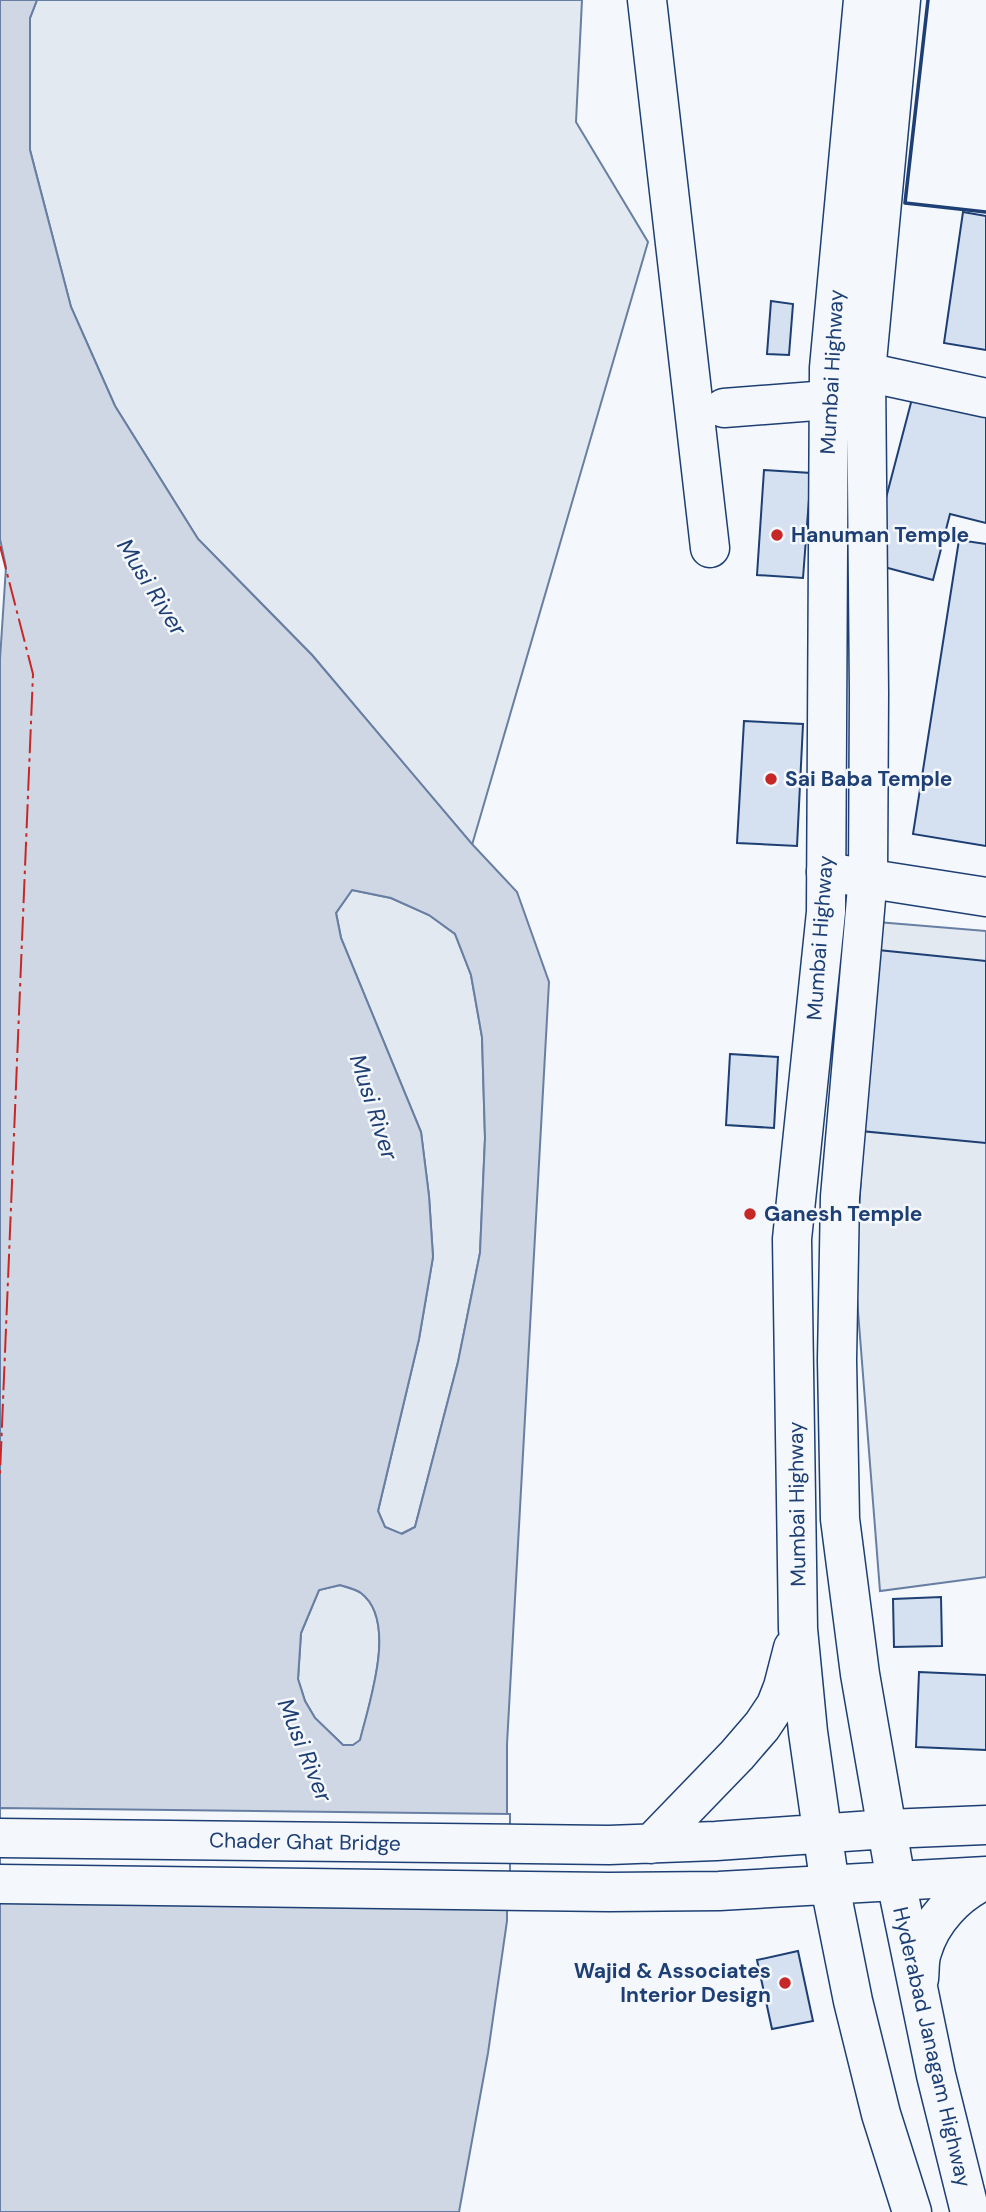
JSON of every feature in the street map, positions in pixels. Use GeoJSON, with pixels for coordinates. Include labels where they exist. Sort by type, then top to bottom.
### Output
{"type":"FeatureCollection","features":[{"type":"Feature","properties":{"kind":"main road"},"geometry":{"type":"LineString","coordinates":[[647,0],[710,548]]}},
{"type":"Feature","properties":{"kind":"main road","name":"Mumbai Highway"},"geometry":{"type":"LineString","coordinates":[[830,1886],[798,1629],[792,1239],[826,912],[829,384],[863,0]]}},
{"type":"Feature","properties":{"kind":"main road","name":"Mumbai Highway"},"geometry":{"type":"LineString","coordinates":[[896,1881],[860,1674],[840,1519],[837,1360],[840,1197],[868,876],[866,372],[901,0]]}},
{"type":"Feature","properties":{"kind":"main road"},"geometry":{"type":"LineString","coordinates":[[724,408],[829,384],[866,372],[986,398]]}},
{"type":"Feature","properties":{"kind":"main road"},"geometry":{"type":"LineString","coordinates":[[826,872],[868,876],[986,897]]}},
{"type":"Feature","properties":{"kind":"main road"},"geometry":{"type":"LineString","coordinates":[[651,1844],[762,1726],[776,1705],[798,1629]]}},
{"type":"Feature","properties":{"kind":"main road","name":"Chader Ghat Bridge"},"geometry":{"type":"LineString","coordinates":[[0,1838],[609,1845],[986,1825]]}},
{"type":"Feature","properties":{"kind":"main road"},"geometry":{"type":"LineString","coordinates":[[0,1884],[609,1892],[719,1891],[986,1878]]}},
{"type":"Feature","properties":{"kind":"main road"},"geometry":{"type":"LineString","coordinates":[[918,1992],[922,1952],[940,1916],[970,1887],[986,1878]]}},
{"type":"Feature","properties":{"kind":"main road","name":"Hyderabad Janagam Highway"},"geometry":{"type":"LineString","coordinates":[[896,1881],[918,1992],[970,2212]]}},
{"type":"Feature","properties":{"kind":"main road"},"geometry":{"type":"LineString","coordinates":[[830,1886],[853,2001],[881,2114],[912,2212]]}},
{"type":"Feature","properties":{"kind":"shaded area"},"geometry":{"type":"Polygon","coordinates":[[[37,0],[582,0],[576,122],[648,242],[472,845],[312,655],[198,539],[115,406],[71,307],[30,150],[30,18],[37,0]]]}},
{"type":"Feature","properties":{"kind":"shaded area"},"geometry":{"type":"Polygon","coordinates":[[[352,890],[391,898],[429,915],[455,934],[471,975],[482,1037],[485,1138],[480,1253],[458,1362],[415,1527],[401,1534],[385,1527],[378,1511],[419,1339],[433,1257],[429,1196],[421,1132],[341,938],[336,913],[352,890]]]}},
{"type":"Feature","properties":{"kind":"shaded area"},"geometry":{"type":"Polygon","coordinates":[[[877,922],[986,931],[986,1577],[880,1591],[855,1273],[877,922]]]}},
{"type":"Feature","properties":{"kind":"shaded area"},"geometry":{"type":"Polygon","coordinates":[[[340,1585],[361,1593],[372,1606],[378,1623],[378,1663],[374,1685],[360,1741],[353,1745],[343,1745],[315,1718],[305,1701],[298,1679],[301,1633],[319,1590],[340,1585]]]}},
{"type":"Feature","properties":{"kind":"water","name":"Musi River"},"geometry":{"type":"Polygon","coordinates":[[[0,0],[37,0],[30,18],[30,150],[71,307],[115,406],[198,539],[312,655],[472,844],[517,892],[549,982],[507,1744],[507,1921],[488,2053],[459,2212],[0,2212],[0,659],[6,567],[0,539],[0,0]],[[352,890],[336,913],[341,938],[421,1132],[429,1196],[433,1257],[419,1339],[378,1511],[385,1527],[402,1534],[415,1527],[458,1362],[480,1253],[485,1138],[482,1037],[471,975],[455,934],[429,915],[391,898],[352,890]],[[340,1585],[319,1590],[301,1633],[298,1679],[305,1701],[315,1718],[343,1745],[353,1745],[360,1740],[374,1685],[378,1663],[378,1623],[372,1606],[361,1593],[340,1585]]]}},
{"type":"Feature","properties":{"kind":"pier"},"geometry":{"type":"Polygon","coordinates":[[[0,1808],[510,1814],[510,1905],[0,1900],[0,1808]]]}},
{"type":"Feature","properties":{"kind":"building"},"geometry":{"type":"Polygon","coordinates":[[[963,212],[986,216],[986,350],[944,343],[963,212]]]}},
{"type":"Feature","properties":{"kind":"building"},"geometry":{"type":"Polygon","coordinates":[[[771,301],[793,304],[789,355],[767,354],[771,301]]]}},
{"type":"Feature","properties":{"kind":"building"},"geometry":{"type":"Polygon","coordinates":[[[913,395],[986,414],[986,523],[950,514],[933,580],[869,563],[913,395]]]}},
{"type":"Feature","properties":{"kind":"building"},"geometry":{"type":"Polygon","coordinates":[[[764,470],[811,473],[803,578],[757,575],[764,470]]]}},
{"type":"Feature","properties":{"kind":"building"},"geometry":{"type":"Polygon","coordinates":[[[959,540],[986,544],[986,846],[913,834],[959,540]]]}},
{"type":"Feature","properties":{"kind":"building"},"geometry":{"type":"Polygon","coordinates":[[[744,721],[803,724],[797,846],[737,843],[744,721]]]}},
{"type":"Feature","properties":{"kind":"building"},"geometry":{"type":"Polygon","coordinates":[[[878,950],[986,961],[986,1143],[861,1131],[878,950]]]}},
{"type":"Feature","properties":{"kind":"building"},"geometry":{"type":"Polygon","coordinates":[[[730,1054],[778,1057],[774,1128],[726,1125],[730,1054]]]}},
{"type":"Feature","properties":{"kind":"building"},"geometry":{"type":"Polygon","coordinates":[[[941,1597],[942,1646],[894,1647],[893,1599],[941,1597]]]}},
{"type":"Feature","properties":{"kind":"building"},"geometry":{"type":"Polygon","coordinates":[[[919,1672],[986,1675],[986,1750],[916,1747],[919,1672]]]}},
{"type":"Feature","properties":{"kind":"building"},"geometry":{"type":"Polygon","coordinates":[[[798,1951],[813,2021],[772,2029],[757,1960],[798,1951]]]}},
{"type":"Feature","properties":{"kind":"wall"},"geometry":{"type":"LineString","coordinates":[[928,0],[905,203],[986,212]]}},
{"type":"Feature","properties":{"kind":"power"},"geometry":{"type":"LineString","coordinates":[[0,546],[33,674],[0,1474]]}},
{"type":"Feature","properties":{"kind":"place","name":"Hanuman Temple"},"geometry":{"type":"Point","coordinates":[777,535]}},
{"type":"Feature","properties":{"kind":"place","name":"Sai Baba Temple"},"geometry":{"type":"Point","coordinates":[771,779]}},
{"type":"Feature","properties":{"kind":"place","name":"Ganesh Temple"},"geometry":{"type":"Point","coordinates":[750,1214]}},
{"type":"Feature","properties":{"kind":"place","name":"Wajid & Associates Interior Design"},"geometry":{"type":"Point","coordinates":[785,1983]}}]}
